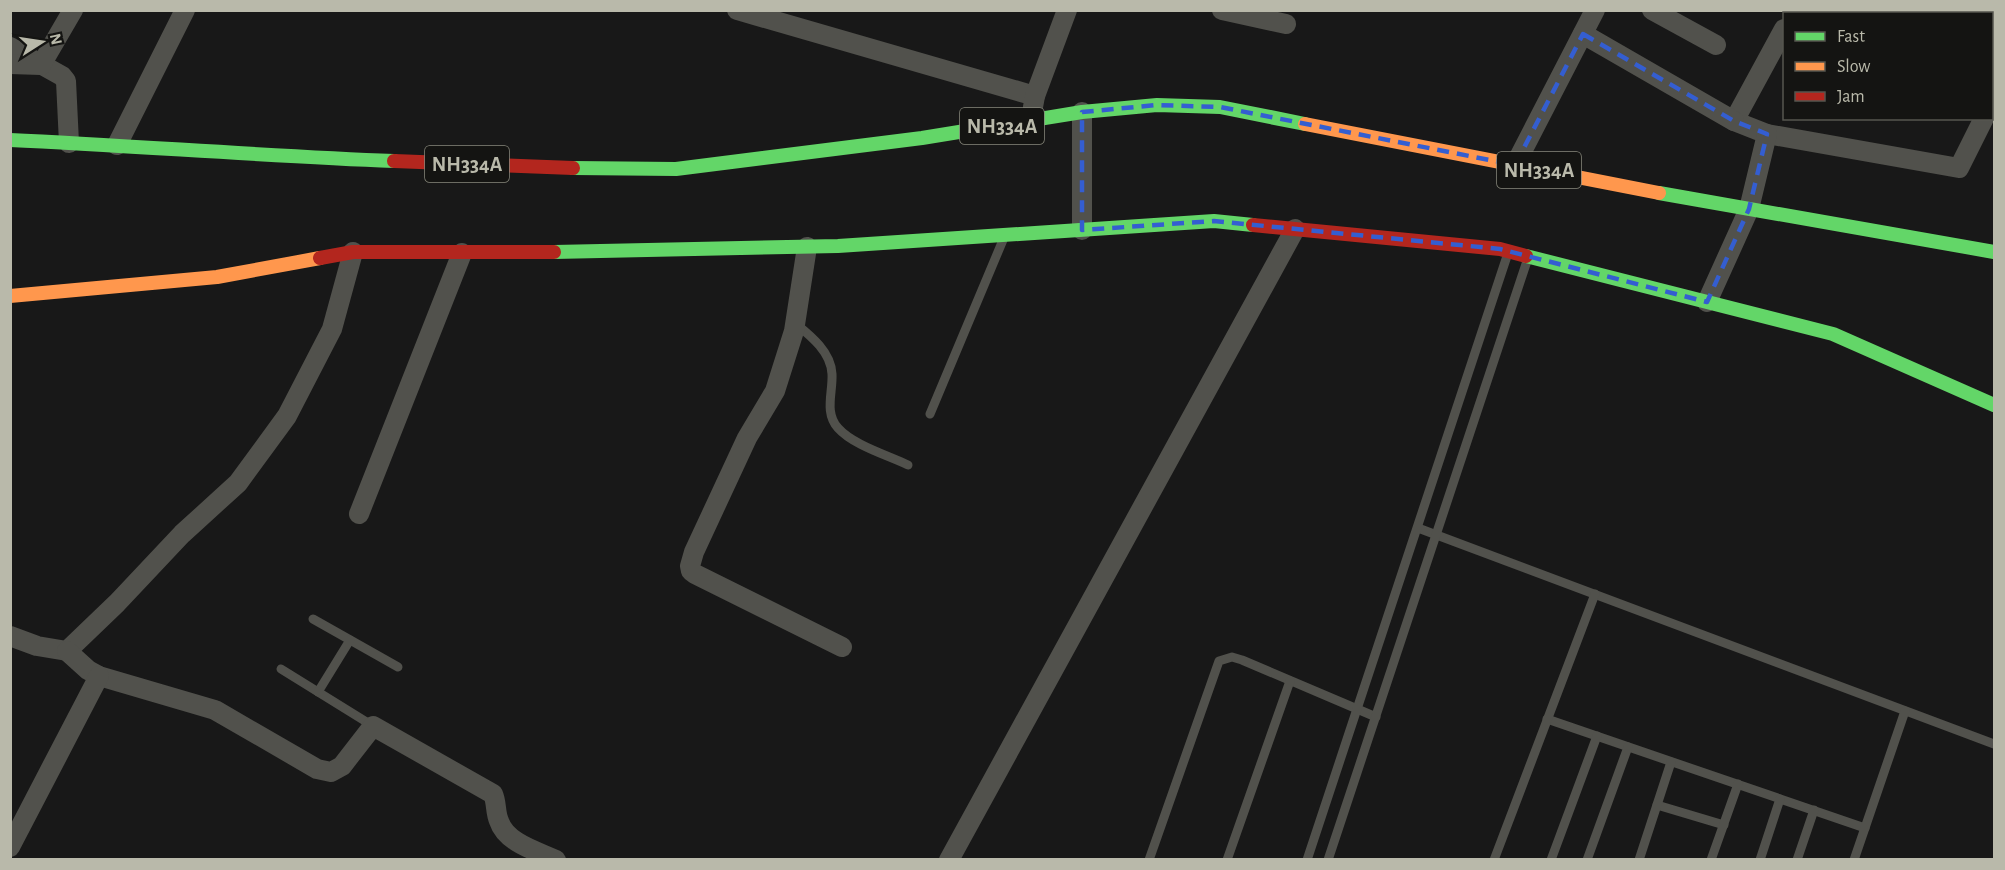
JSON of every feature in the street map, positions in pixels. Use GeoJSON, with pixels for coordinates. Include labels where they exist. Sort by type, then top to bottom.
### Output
{"type":"FeatureCollection","features":[{"type":"Feature","properties":{"kind":"main road","name":"NH334A"},"geometry":{"type":"LineString","coordinates":[[10,140],[271,156],[544,168],[676,169],[922,138],[1082,112],[1158,105],[1220,107],[1749,209],[1995,252]]}},
{"type":"Feature","properties":{"kind":"main road"},"geometry":{"type":"LineString","coordinates":[[10,296],[217,277],[353,252],[462,253],[807,247],[1214,221],[1509,251],[1833,334],[1995,405]]}},
{"type":"Feature","properties":{"kind":"street"},"geometry":{"type":"LineString","coordinates":[[41,65],[73,10]]}},
{"type":"Feature","properties":{"kind":"street"},"geometry":{"type":"LineString","coordinates":[[117,145],[185,10]]}},
{"type":"Feature","properties":{"kind":"street"},"geometry":{"type":"LineString","coordinates":[[1031,121],[1035,96],[1067,10]]}},
{"type":"Feature","properties":{"kind":"street"},"geometry":{"type":"LineString","coordinates":[[1222,10],[1286,24]]}},
{"type":"Feature","properties":{"kind":"street"},"geometry":{"type":"LineString","coordinates":[[1515,165],[1595,10]]}},
{"type":"Feature","properties":{"kind":"street"},"geometry":{"type":"LineString","coordinates":[[1652,10],[1716,45]]}},
{"type":"Feature","properties":{"kind":"street"},"geometry":{"type":"LineString","coordinates":[[750,12],[1035,96]]}},
{"type":"Feature","properties":{"kind":"street"},"geometry":{"type":"LineString","coordinates":[[1734,121],[1783,32]]}},
{"type":"Feature","properties":{"kind":"street"},"geometry":{"type":"LineString","coordinates":[[1583,34],[1734,121],[1767,134],[1959,168],[1983,120]]}},
{"type":"Feature","properties":{"kind":"street"},"geometry":{"type":"LineString","coordinates":[[10,47],[62,76],[66,81],[69,142]]}},
{"type":"Feature","properties":{"kind":"street"},"geometry":{"type":"LineString","coordinates":[[10,64],[41,65]]}},
{"type":"Feature","properties":{"kind":"street"},"geometry":{"type":"LineString","coordinates":[[1082,112],[1082,230]]}},
{"type":"Feature","properties":{"kind":"street"},"geometry":{"type":"LineString","coordinates":[[1707,302],[1749,209],[1767,134]]}},
{"type":"Feature","properties":{"kind":"street"},"geometry":{"type":"LineString","coordinates":[[949,860],[1295,229]]}},
{"type":"Feature","properties":{"kind":"street"},"geometry":{"type":"LineString","coordinates":[[807,247],[795,323],[775,391],[747,438],[694,552],[690,566],[691,571],[695,574],[843,647]]}},
{"type":"Feature","properties":{"kind":"street"},"geometry":{"type":"LineString","coordinates":[[67,651],[117,603],[182,534],[238,483],[287,416],[332,329],[353,252]]}},
{"type":"Feature","properties":{"kind":"street"},"geometry":{"type":"LineString","coordinates":[[359,514],[462,253]]}},
{"type":"Feature","properties":{"kind":"street"},"geometry":{"type":"LineString","coordinates":[[10,636],[37,646],[67,651],[88,670],[99,676],[215,710],[317,769],[336,771],[373,726],[493,794],[496,800],[498,820],[504,831],[513,839],[556,860]]}},
{"type":"Feature","properties":{"kind":"street"},"geometry":{"type":"LineString","coordinates":[[10,847],[19,814],[99,676]]}},
{"type":"Feature","properties":{"kind":"lane"},"geometry":{"type":"LineString","coordinates":[[930,414],[1005,235]]}},
{"type":"Feature","properties":{"kind":"lane"},"geometry":{"type":"LineString","coordinates":[[1307,860],[1509,251]]}},
{"type":"Feature","properties":{"kind":"lane"},"geometry":{"type":"LineString","coordinates":[[1328,860],[1529,256]]}},
{"type":"Feature","properties":{"kind":"lane"},"geometry":{"type":"LineString","coordinates":[[795,323],[814,339],[828,360],[832,374],[829,402],[831,415],[837,427],[850,438],[908,465]]}},
{"type":"Feature","properties":{"kind":"lane"},"geometry":{"type":"LineString","coordinates":[[1418,528],[1995,744]]}},
{"type":"Feature","properties":{"kind":"lane"},"geometry":{"type":"LineString","coordinates":[[1494,860],[1595,594]]}},
{"type":"Feature","properties":{"kind":"lane"},"geometry":{"type":"LineString","coordinates":[[313,620],[398,668]]}},
{"type":"Feature","properties":{"kind":"lane"},"geometry":{"type":"LineString","coordinates":[[318,692],[350,640]]}},
{"type":"Feature","properties":{"kind":"lane"},"geometry":{"type":"LineString","coordinates":[[1149,860],[1219,661],[1232,657],[1376,717]]}},
{"type":"Feature","properties":{"kind":"lane"},"geometry":{"type":"LineString","coordinates":[[281,669],[373,726]]}},
{"type":"Feature","properties":{"kind":"lane"},"geometry":{"type":"LineString","coordinates":[[1227,860],[1290,681]]}},
{"type":"Feature","properties":{"kind":"lane"},"geometry":{"type":"LineString","coordinates":[[1854,860],[1905,711]]}},
{"type":"Feature","properties":{"kind":"lane"},"geometry":{"type":"LineString","coordinates":[[1547,719],[1865,828]]}},
{"type":"Feature","properties":{"kind":"lane"},"geometry":{"type":"LineString","coordinates":[[1551,860],[1597,736]]}},
{"type":"Feature","properties":{"kind":"lane"},"geometry":{"type":"LineString","coordinates":[[1587,860],[1628,747]]}},
{"type":"Feature","properties":{"kind":"lane"},"geometry":{"type":"LineString","coordinates":[[1639,860],[1671,762]]}},
{"type":"Feature","properties":{"kind":"lane"},"geometry":{"type":"LineString","coordinates":[[1711,860],[1738,784]]}},
{"type":"Feature","properties":{"kind":"lane"},"geometry":{"type":"LineString","coordinates":[[1760,860],[1780,799]]}},
{"type":"Feature","properties":{"kind":"lane"},"geometry":{"type":"LineString","coordinates":[[1657,805],[1724,825]]}},
{"type":"Feature","properties":{"kind":"lane"},"geometry":{"type":"LineString","coordinates":[[1797,860],[1814,810]]}},
{"type":"Feature","properties":{"kind":"highlighted area"},"geometry":{"type":"Polygon","coordinates":[[[1583,34],[1734,121],[1767,134],[1749,209],[1707,302],[1500,249],[1214,221],[1082,230],[1082,112],[1157,105],[1220,107],[1515,165],[1583,34]]]}},
{"type":"Feature","properties":{"kind":"traffic: fast"},"geometry":{"type":"LineString","coordinates":[[573,168],[676,169],[922,138],[1082,112],[1157,105],[1220,107],[1305,124]]}},
{"type":"Feature","properties":{"kind":"traffic: fast"},"geometry":{"type":"LineString","coordinates":[[10,140],[394,161]]}},
{"type":"Feature","properties":{"kind":"traffic: fast"},"geometry":{"type":"LineString","coordinates":[[1659,193],[1994,252]]}},
{"type":"Feature","properties":{"kind":"traffic: fast"},"geometry":{"type":"LineString","coordinates":[[554,252],[838,246],[1214,221],[1253,225]]}},
{"type":"Feature","properties":{"kind":"traffic: fast"},"geometry":{"type":"LineString","coordinates":[[1526,256],[1833,334],[1994,405]]}},
{"type":"Feature","properties":{"kind":"traffic: slow"},"geometry":{"type":"LineString","coordinates":[[1305,124],[1659,193]]}},
{"type":"Feature","properties":{"kind":"traffic: slow"},"geometry":{"type":"LineString","coordinates":[[10,296],[217,277],[320,258]]}},
{"type":"Feature","properties":{"kind":"traffic: jam"},"geometry":{"type":"LineString","coordinates":[[394,161],[573,168]]}},
{"type":"Feature","properties":{"kind":"traffic: jam"},"geometry":{"type":"LineString","coordinates":[[1253,225],[1500,249],[1526,256]]}},
{"type":"Feature","properties":{"kind":"traffic: jam"},"geometry":{"type":"LineString","coordinates":[[320,258],[353,252],[554,252]]}}]}
